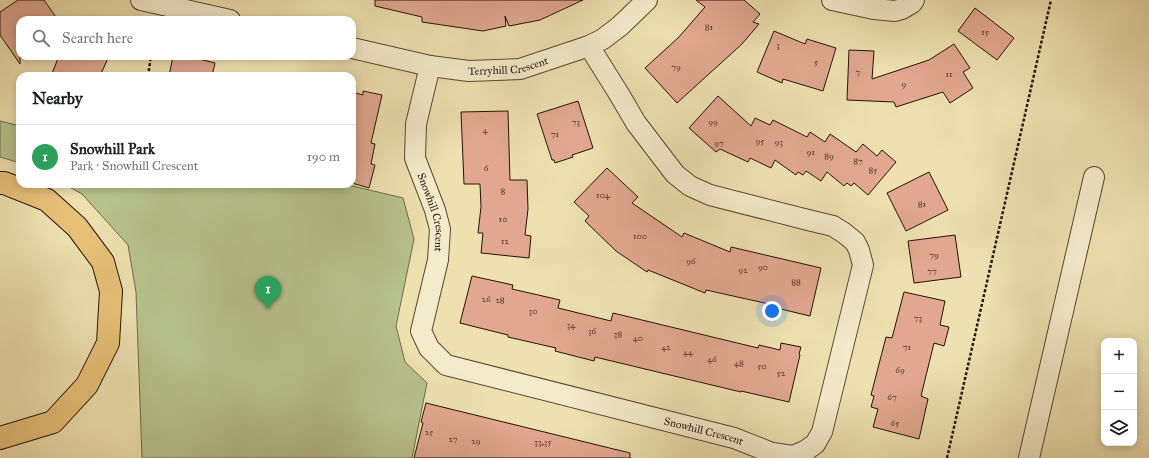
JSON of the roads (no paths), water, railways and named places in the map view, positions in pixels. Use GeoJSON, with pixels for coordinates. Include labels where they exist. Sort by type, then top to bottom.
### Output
{"type":"FeatureCollection","features":[{"type":"Feature","properties":{"kind":"highway"},"geometry":{"type":"LineString","coordinates":[[0,183],[16,188]]}},
{"type":"Feature","properties":{"kind":"highway"},"geometry":{"type":"LineString","coordinates":[[0,438],[53,422],[87,385],[108,343],[111,291],[103,262],[78,227],[47,200],[17,188]]}},
{"type":"Feature","properties":{"kind":"street"},"geometry":{"type":"LineString","coordinates":[[142,0],[212,16]]}},
{"type":"Feature","properties":{"kind":"street","name":"Terryhill Crescent"},"geometry":{"type":"LineString","coordinates":[[356,49],[430,66],[469,71],[520,69],[589,46],[603,39],[620,26],[647,0]]}},
{"type":"Feature","properties":{"kind":"street"},"geometry":{"type":"LineString","coordinates":[[832,0],[874,9],[895,11],[902,9],[914,0]]}},
{"type":"Feature","properties":{"kind":"street","name":"Snowhill Crescent"},"geometry":{"type":"LineString","coordinates":[[430,66],[416,124],[415,158],[435,210],[440,229],[438,260],[421,331],[429,348],[446,365],[734,438],[772,453],[793,456],[805,451],[815,444],[822,432],[863,265],[855,242],[844,232],[833,226],[710,195],[690,186],[675,174],[651,145],[589,46]]}},
{"type":"Feature","properties":{"kind":"street"},"geometry":{"type":"LineString","coordinates":[[1029,458],[1094,177]]}},
{"type":"Feature","properties":{"kind":"place","name":"Snowhill Park"},"geometry":{"type":"Point","coordinates":[268,309]}}]}
